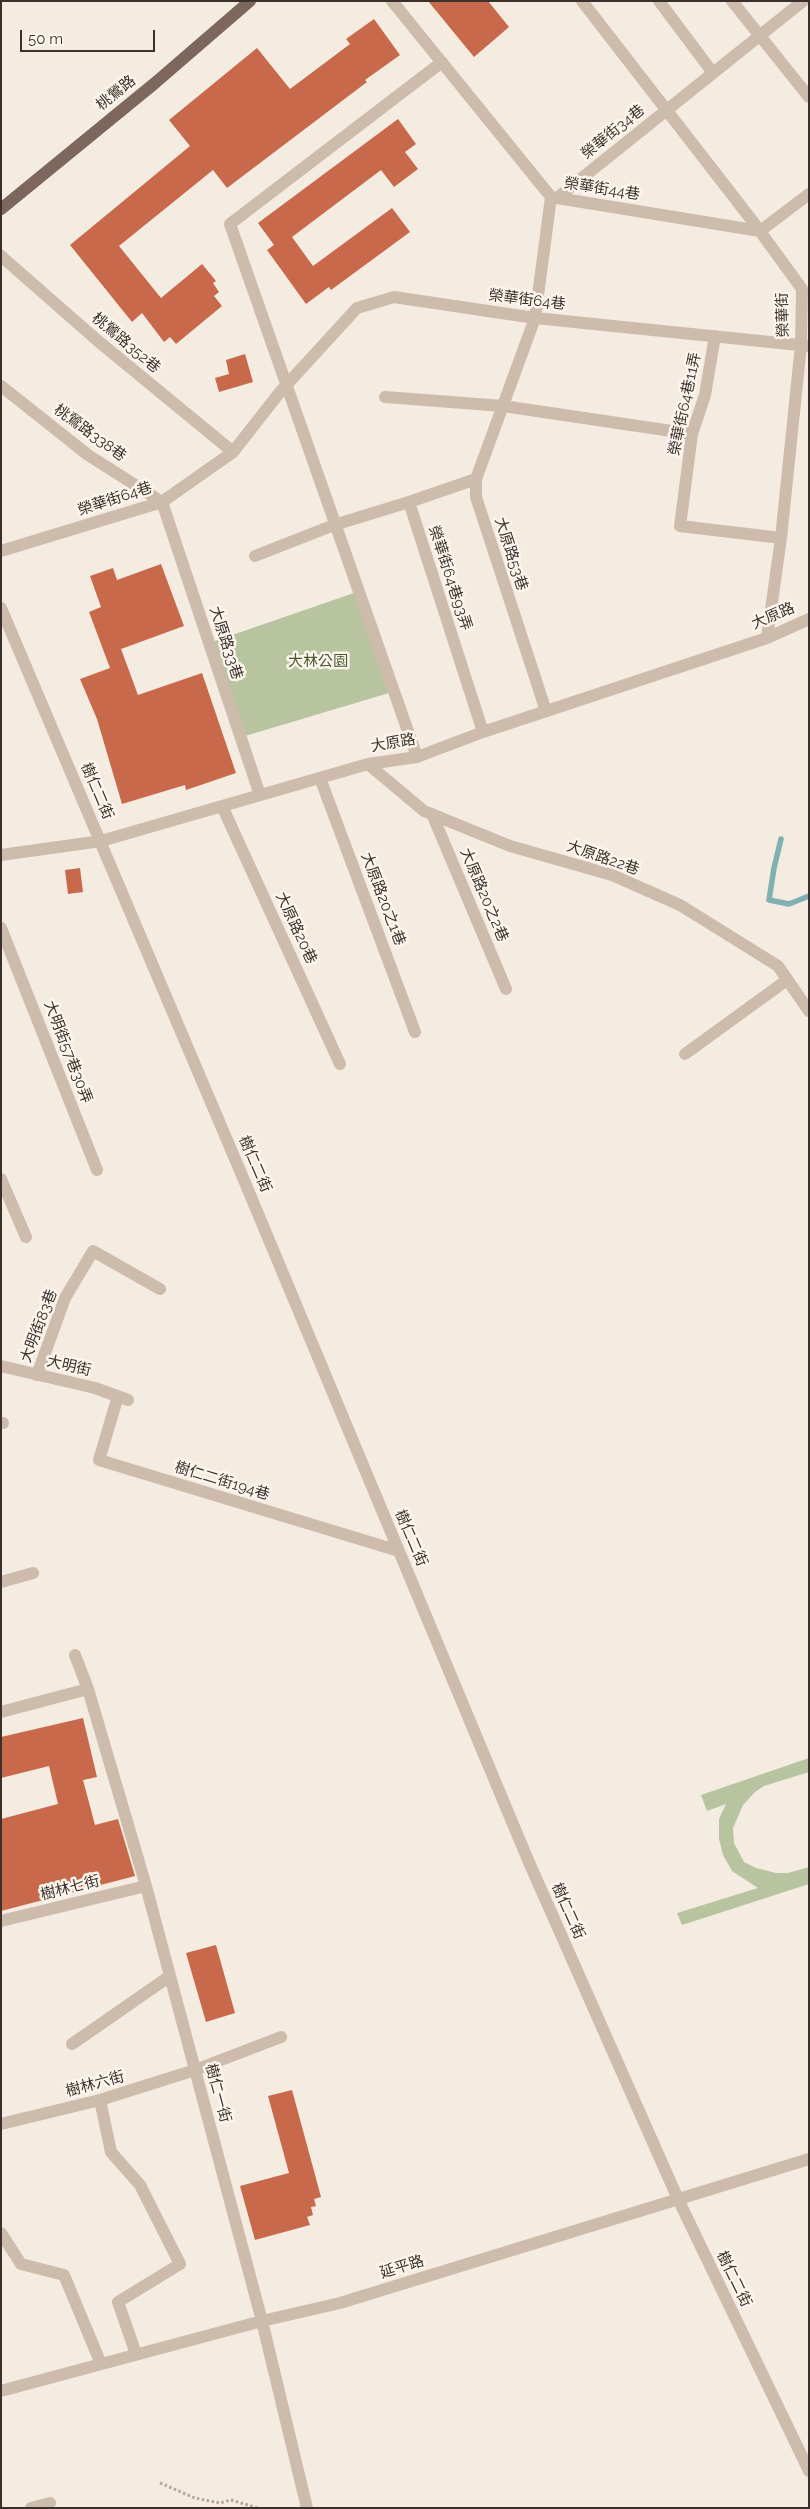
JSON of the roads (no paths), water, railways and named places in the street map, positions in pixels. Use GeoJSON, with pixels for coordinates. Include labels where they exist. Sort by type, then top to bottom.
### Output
{"type":"FeatureCollection","features":[{"type":"Feature","properties":{"kind":"main road","name":"桃鶯路"},"geometry":{"type":"LineString","coordinates":[[1,209],[250,1]]}},
{"type":"Feature","properties":{"kind":"street","name":"榮華街44巷"},"geometry":{"type":"LineString","coordinates":[[392,1],[554,197],[760,231]]}},
{"type":"Feature","properties":{"kind":"street","name":"榮華街"},"geometry":{"type":"LineString","coordinates":[[582,1],[760,231],[802,289],[805,345],[782,538],[767,638]]}},
{"type":"Feature","properties":{"kind":"street"},"geometry":{"type":"LineString","coordinates":[[659,1],[713,73]]}},
{"type":"Feature","properties":{"kind":"street"},"geometry":{"type":"LineString","coordinates":[[732,1],[809,97]]}},
{"type":"Feature","properties":{"kind":"street","name":"榮華街34巷"},"geometry":{"type":"LineString","coordinates":[[554,197],[667,110],[803,1]]}},
{"type":"Feature","properties":{"kind":"street"},"geometry":{"type":"LineString","coordinates":[[417,758],[285,386],[230,224],[442,62]]}},
{"type":"Feature","properties":{"kind":"street"},"geometry":{"type":"LineString","coordinates":[[760,231],[809,194]]}},
{"type":"Feature","properties":{"kind":"street","name":"大原路53巷"},"geometry":{"type":"LineString","coordinates":[[546,711],[476,497],[476,479],[535,318],[554,197]]}},
{"type":"Feature","properties":{"kind":"street","name":"桃鶯路352巷"},"geometry":{"type":"LineString","coordinates":[[1,256],[98,341],[233,452]]}},
{"type":"Feature","properties":{"kind":"street","name":"榮華街64巷"},"geometry":{"type":"LineString","coordinates":[[1,551],[162,502],[233,452],[285,386],[357,308],[394,297],[535,318],[805,345]]}},
{"type":"Feature","properties":{"kind":"street","name":"榮華街64巷11弄"},"geometry":{"type":"LineString","coordinates":[[715,336],[705,394],[692,434],[680,526],[782,538]]}},
{"type":"Feature","properties":{"kind":"street","name":"桃鶯路338巷"},"geometry":{"type":"LineString","coordinates":[[1,386],[88,454],[162,502]]}},
{"type":"Feature","properties":{"kind":"street"},"geometry":{"type":"LineString","coordinates":[[385,397],[503,406],[692,434]]}},
{"type":"Feature","properties":{"kind":"street"},"geometry":{"type":"LineString","coordinates":[[255,556],[334,525],[476,479]]}},
{"type":"Feature","properties":{"kind":"street","name":"大原路33巷"},"geometry":{"type":"LineString","coordinates":[[162,502],[260,795]]}},
{"type":"Feature","properties":{"kind":"street","name":"榮華街64巷93弄"},"geometry":{"type":"LineString","coordinates":[[409,502],[483,732]]}},
{"type":"Feature","properties":{"kind":"street","name":"樹仁二街"},"geometry":{"type":"LineString","coordinates":[[1,608],[101,841],[528,1860],[678,2199],[809,2472]]}},
{"type":"Feature","properties":{"kind":"street","name":"大原路"},"geometry":{"type":"LineString","coordinates":[[1,855],[101,841],[368,764],[417,758],[483,732],[767,638],[809,619]]}},
{"type":"Feature","properties":{"kind":"street","name":"大原路22巷"},"geometry":{"type":"LineString","coordinates":[[368,764],[424,810],[432,814],[510,846],[612,875],[680,905],[778,966],[809,1011]]}},
{"type":"Feature","properties":{"kind":"street","name":"大原路20之1巷"},"geometry":{"type":"LineString","coordinates":[[320,778],[415,1032]]}},
{"type":"Feature","properties":{"kind":"street","name":"大原路20巷"},"geometry":{"type":"LineString","coordinates":[[222,806],[340,1064]]}},
{"type":"Feature","properties":{"kind":"street","name":"大原路20之2巷"},"geometry":{"type":"LineString","coordinates":[[432,814],[506,989]]}},
{"type":"Feature","properties":{"kind":"street","name":"大明街57巷30弄"},"geometry":{"type":"LineString","coordinates":[[1,928],[5,948],[96,1170]]}},
{"type":"Feature","properties":{"kind":"street"},"geometry":{"type":"LineString","coordinates":[[685,1054],[787,980]]}},
{"type":"Feature","properties":{"kind":"street"},"geometry":{"type":"LineString","coordinates":[[1,1179],[26,1237]]}},
{"type":"Feature","properties":{"kind":"street","name":"大明街83巷"},"geometry":{"type":"LineString","coordinates":[[38,1375],[65,1298],[93,1251],[160,1289]]}},
{"type":"Feature","properties":{"kind":"street","name":"大明街"},"geometry":{"type":"LineString","coordinates":[[1,1366],[123,1398]]}},
{"type":"Feature","properties":{"kind":"street","name":"樹仁二街194巷"},"geometry":{"type":"LineString","coordinates":[[123,1398],[99,1460],[399,1551]]}},
{"type":"Feature","properties":{"kind":"street"},"geometry":{"type":"LineString","coordinates":[[1,1582],[33,1574]]}},
{"type":"Feature","properties":{"kind":"street","name":"樹仁一街"},"geometry":{"type":"LineString","coordinates":[[75,1655],[88,1689],[146,1886],[262,2320],[307,2508]]}},
{"type":"Feature","properties":{"kind":"street"},"geometry":{"type":"LineString","coordinates":[[1,1712],[88,1689]]}},
{"type":"Feature","properties":{"kind":"street","name":"樹林七街"},"geometry":{"type":"LineString","coordinates":[[1,1922],[146,1886]]}},
{"type":"Feature","properties":{"kind":"street"},"geometry":{"type":"LineString","coordinates":[[72,2044],[170,1976]]}},
{"type":"Feature","properties":{"kind":"street","name":"樹林六街"},"geometry":{"type":"LineString","coordinates":[[1,2124],[100,2100],[196,2070],[281,2037]]}},
{"type":"Feature","properties":{"kind":"street"},"geometry":{"type":"LineString","coordinates":[[100,2100],[110,2152],[140,2184],[180,2264],[118,2302],[136,2354]]}},
{"type":"Feature","properties":{"kind":"street","name":"延平路"},"geometry":{"type":"LineString","coordinates":[[1,2390],[262,2320],[340,2303],[809,2159]]}},
{"type":"Feature","properties":{"kind":"street"},"geometry":{"type":"LineString","coordinates":[[1,2233],[20,2264],[64,2275],[101,2364]]}},
{"type":"Feature","properties":{"kind":"street"},"geometry":{"type":"LineString","coordinates":[[31,2508],[50,2503]]}},
{"type":"Feature","properties":{"kind":"waterway"},"geometry":{"type":"LineString","coordinates":[[781,839],[769,900],[789,904],[809,896]]}},
{"type":"Feature","properties":{"kind":"park label","name":"大林公園"},"geometry":{"type":"Point","coordinates":[318,661]}}]}
